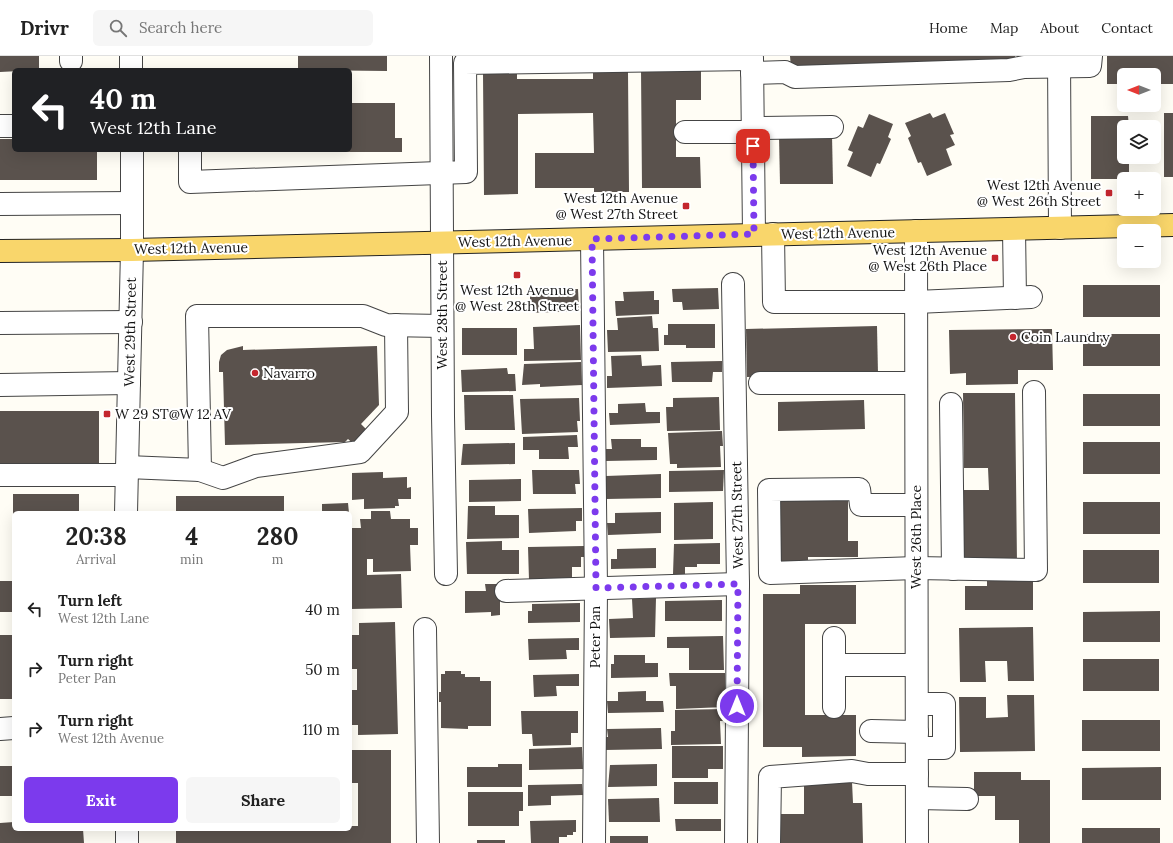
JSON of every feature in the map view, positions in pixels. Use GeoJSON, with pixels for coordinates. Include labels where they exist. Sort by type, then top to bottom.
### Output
{"type":"FeatureCollection","features":[{"type":"Feature","properties":{"kind":"main road","name":"West 12th Avenue"},"geometry":{"type":"LineString","coordinates":[[0,251],[132,250],[1173,225]]}},
{"type":"Feature","properties":{"kind":"street"},"geometry":{"type":"LineString","coordinates":[[131,56],[131,68]]}},
{"type":"Feature","properties":{"kind":"street","name":"West 28th Street"},"geometry":{"type":"LineString","coordinates":[[441,56],[442,326],[446,574]]}},
{"type":"Feature","properties":{"kind":"street"},"geometry":{"type":"LineString","coordinates":[[190,152],[190,182],[466,172],[465,63],[752,63],[785,72],[795,77],[1009,70],[1059,61],[1090,66],[1090,56]]}},
{"type":"Feature","properties":{"kind":"street"},"geometry":{"type":"LineString","coordinates":[[1059,61],[1060,228]]}},
{"type":"Feature","properties":{"kind":"street"},"geometry":{"type":"LineString","coordinates":[[752,63],[753,130],[763,234],[774,302],[916,302],[1023,298],[1014,229]]}},
{"type":"Feature","properties":{"kind":"street"},"geometry":{"type":"LineString","coordinates":[[0,126],[12,126]]}},
{"type":"Feature","properties":{"kind":"street"},"geometry":{"type":"LineString","coordinates":[[685,132],[832,127]]}},
{"type":"Feature","properties":{"kind":"street","name":"West 29th Street"},"geometry":{"type":"LineString","coordinates":[[126,511],[132,250],[132,152]]}},
{"type":"Feature","properties":{"kind":"street"},"geometry":{"type":"LineString","coordinates":[[0,204],[132,203]]}},
{"type":"Feature","properties":{"kind":"street","name":"West 26th Place"},"geometry":{"type":"LineString","coordinates":[[916,231],[917,843]]}},
{"type":"Feature","properties":{"kind":"street","name":"Peter Pan"},"geometry":{"type":"LineString","coordinates":[[592,239],[596,588],[594,843]]}},
{"type":"Feature","properties":{"kind":"street","name":"West 27th Street"},"geometry":{"type":"LineString","coordinates":[[733,284],[738,584],[736,843]]}},
{"type":"Feature","properties":{"kind":"street"},"geometry":{"type":"LineString","coordinates":[[200,470],[198,316],[363,316],[386,325],[442,326]]}},
{"type":"Feature","properties":{"kind":"street"},"geometry":{"type":"LineString","coordinates":[[0,323],[130,322]]}},
{"type":"Feature","properties":{"kind":"street"},"geometry":{"type":"LineString","coordinates":[[0,475],[200,470],[223,478],[256,466],[360,452],[397,412],[396,325]]}},
{"type":"Feature","properties":{"kind":"street"},"geometry":{"type":"LineString","coordinates":[[760,384],[916,382]]}},
{"type":"Feature","properties":{"kind":"street"},"geometry":{"type":"LineString","coordinates":[[0,385],[129,383]]}},
{"type":"Feature","properties":{"kind":"street"},"geometry":{"type":"LineString","coordinates":[[916,505],[861,505],[859,489],[768,490],[770,573],[916,568],[1036,570],[1034,392]]}},
{"type":"Feature","properties":{"kind":"street"},"geometry":{"type":"LineString","coordinates":[[951,404],[953,569]]}},
{"type":"Feature","properties":{"kind":"street"},"geometry":{"type":"LineString","coordinates":[[506,591],[738,584]]}},
{"type":"Feature","properties":{"kind":"street"},"geometry":{"type":"LineString","coordinates":[[424,629],[428,843]]}},
{"type":"Feature","properties":{"kind":"street"},"geometry":{"type":"LineString","coordinates":[[834,638],[834,707]]}},
{"type":"Feature","properties":{"kind":"street"},"geometry":{"type":"LineString","coordinates":[[834,665],[916,665]]}},
{"type":"Feature","properties":{"kind":"street"},"geometry":{"type":"LineString","coordinates":[[871,731],[917,740],[944,748],[944,704],[917,704]]}},
{"type":"Feature","properties":{"kind":"street"},"geometry":{"type":"LineString","coordinates":[[0,729],[12,728]]}},
{"type":"Feature","properties":{"kind":"street"},"geometry":{"type":"LineString","coordinates":[[769,843],[770,777],[852,771],[868,774],[917,774]]}},
{"type":"Feature","properties":{"kind":"street"},"geometry":{"type":"LineString","coordinates":[[917,798],[967,799]]}},
{"type":"Feature","properties":{"kind":"street"},"geometry":{"type":"LineString","coordinates":[[127,831],[127,843]]}},
{"type":"Feature","properties":{"kind":"building"},"geometry":{"type":"Polygon","coordinates":[[[0,56],[39,56],[39,68],[12,68],[12,71],[0,72],[0,56]]]}},
{"type":"Feature","properties":{"kind":"building"},"geometry":{"type":"Polygon","coordinates":[[[298,56],[387,56],[387,71],[352,71],[352,68],[298,68],[298,56]]]}},
{"type":"Feature","properties":{"kind":"building"},"geometry":{"type":"Polygon","coordinates":[[[790,56],[1015,56],[1015,62],[791,68],[790,56]]]}},
{"type":"Feature","properties":{"kind":"building"},"geometry":{"type":"Polygon","coordinates":[[[1107,56],[1173,56],[1173,84],[1161,84],[1161,68],[1117,68],[1117,84],[1107,84],[1107,56]]]}},
{"type":"Feature","properties":{"kind":"building"},"geometry":{"type":"Polygon","coordinates":[[[701,68],[701,100],[676,100],[676,157],[700,157],[701,188],[642,188],[641,69],[701,68]]]}},
{"type":"Feature","properties":{"kind":"building"},"geometry":{"type":"Polygon","coordinates":[[[593,72],[628,72],[629,192],[594,192],[594,188],[535,188],[535,153],[594,153],[593,113],[518,114],[518,194],[484,195],[483,74],[517,73],[517,79],[593,79],[593,72]]]}},
{"type":"Feature","properties":{"kind":"building"},"geometry":{"type":"Polygon","coordinates":[[[352,103],[395,103],[395,138],[402,138],[402,152],[352,152],[352,103]]]}},
{"type":"Feature","properties":{"kind":"building"},"geometry":{"type":"Polygon","coordinates":[[[930,113],[933,118],[945,113],[954,134],[950,135],[955,145],[946,149],[952,165],[927,176],[921,162],[918,163],[908,138],[911,136],[905,123],[930,113]]]}},
{"type":"Feature","properties":{"kind":"building"},"geometry":{"type":"Polygon","coordinates":[[[1164,113],[1173,113],[1173,177],[1164,177],[1164,113]]]}},
{"type":"Feature","properties":{"kind":"building"},"geometry":{"type":"Polygon","coordinates":[[[869,114],[893,124],[888,137],[891,139],[880,164],[877,163],[871,177],[847,166],[853,152],[848,150],[858,126],[863,128],[869,114]]]}},
{"type":"Feature","properties":{"kind":"building"},"geometry":{"type":"Polygon","coordinates":[[[1091,116],[1128,116],[1128,120],[1117,120],[1117,164],[1129,164],[1129,172],[1117,172],[1117,179],[1091,179],[1091,116]]]}},
{"type":"Feature","properties":{"kind":"building"},"geometry":{"type":"Polygon","coordinates":[[[832,135],[833,184],[780,184],[779,136],[832,135]]]}},
{"type":"Feature","properties":{"kind":"building"},"geometry":{"type":"Polygon","coordinates":[[[0,139],[12,139],[12,152],[97,152],[97,180],[0,180],[0,139]]]}},
{"type":"Feature","properties":{"kind":"building"},"geometry":{"type":"Polygon","coordinates":[[[1083,285],[1160,285],[1160,317],[1083,317],[1083,285]]]}},
{"type":"Feature","properties":{"kind":"building"},"geometry":{"type":"Polygon","coordinates":[[[718,288],[719,309],[683,310],[682,302],[673,302],[672,289],[718,288]]]}},
{"type":"Feature","properties":{"kind":"building"},"geometry":{"type":"Polygon","coordinates":[[[578,289],[579,311],[530,313],[530,291],[578,289]]]}},
{"type":"Feature","properties":{"kind":"building"},"geometry":{"type":"Polygon","coordinates":[[[654,291],[654,300],[659,300],[659,314],[616,316],[615,301],[624,301],[623,292],[654,291]]]}},
{"type":"Feature","properties":{"kind":"building"},"geometry":{"type":"Polygon","coordinates":[[[652,316],[653,328],[658,328],[659,351],[608,352],[607,330],[618,330],[617,318],[652,316]]]}},
{"type":"Feature","properties":{"kind":"building"},"geometry":{"type":"Polygon","coordinates":[[[668,324],[715,324],[715,348],[686,348],[686,345],[664,345],[664,335],[668,335],[668,324]]]}},
{"type":"Feature","properties":{"kind":"building"},"geometry":{"type":"Polygon","coordinates":[[[580,325],[581,360],[524,361],[524,349],[534,349],[533,327],[580,325]]]}},
{"type":"Feature","properties":{"kind":"building"},"geometry":{"type":"Polygon","coordinates":[[[877,326],[878,374],[747,377],[746,329],[877,326]]]}},
{"type":"Feature","properties":{"kind":"building"},"geometry":{"type":"Polygon","coordinates":[[[462,328],[517,328],[517,355],[462,355],[462,328]]]}},
{"type":"Feature","properties":{"kind":"building"},"geometry":{"type":"Polygon","coordinates":[[[1052,329],[1053,370],[1018,370],[1018,384],[966,385],[966,373],[950,374],[949,330],[1052,329]]]}},
{"type":"Feature","properties":{"kind":"building"},"geometry":{"type":"Polygon","coordinates":[[[1083,334],[1160,334],[1160,366],[1083,366],[1083,334]]]}},
{"type":"Feature","properties":{"kind":"building"},"geometry":{"type":"Polygon","coordinates":[[[243,346],[243,350],[377,346],[379,405],[361,424],[372,435],[359,449],[348,439],[345,442],[225,445],[223,372],[219,372],[219,362],[221,355],[227,350],[243,346]]]}},
{"type":"Feature","properties":{"kind":"building"},"geometry":{"type":"Polygon","coordinates":[[[641,355],[642,366],[661,365],[662,386],[607,388],[607,376],[612,376],[611,356],[641,355]]]}},
{"type":"Feature","properties":{"kind":"building"},"geometry":{"type":"Polygon","coordinates":[[[722,361],[722,372],[713,372],[712,382],[672,382],[671,362],[722,361]]]}},
{"type":"Feature","properties":{"kind":"building"},"geometry":{"type":"Polygon","coordinates":[[[581,362],[582,385],[540,387],[540,384],[522,385],[524,364],[581,362]]]}},
{"type":"Feature","properties":{"kind":"building"},"geometry":{"type":"Polygon","coordinates":[[[507,368],[508,374],[515,374],[516,391],[462,392],[461,370],[507,368]]]}},
{"type":"Feature","properties":{"kind":"building"},"geometry":{"type":"Polygon","coordinates":[[[963,393],[1015,393],[1017,563],[963,563],[963,490],[989,490],[988,468],[964,468],[963,393]]]}},
{"type":"Feature","properties":{"kind":"building"},"geometry":{"type":"Polygon","coordinates":[[[1083,394],[1160,394],[1160,426],[1083,426],[1083,394]]]}},
{"type":"Feature","properties":{"kind":"building"},"geometry":{"type":"Polygon","coordinates":[[[464,395],[513,395],[515,430],[465,430],[464,395]]]}},
{"type":"Feature","properties":{"kind":"building"},"geometry":{"type":"Polygon","coordinates":[[[719,397],[720,430],[667,431],[666,407],[673,407],[673,398],[719,397]]]}},
{"type":"Feature","properties":{"kind":"building"},"geometry":{"type":"Polygon","coordinates":[[[579,398],[580,421],[577,421],[578,432],[522,434],[520,399],[579,398]]]}},
{"type":"Feature","properties":{"kind":"building"},"geometry":{"type":"Polygon","coordinates":[[[864,400],[865,429],[778,431],[778,402],[864,400]]]}},
{"type":"Feature","properties":{"kind":"building"},"geometry":{"type":"Polygon","coordinates":[[[645,403],[646,412],[660,412],[660,423],[610,425],[609,413],[618,413],[618,404],[645,403]]]}},
{"type":"Feature","properties":{"kind":"building"},"geometry":{"type":"Polygon","coordinates":[[[0,411],[99,411],[99,464],[0,464],[0,411]]]}},
{"type":"Feature","properties":{"kind":"building"},"geometry":{"type":"Polygon","coordinates":[[[722,431],[723,446],[720,446],[721,467],[677,468],[677,464],[670,464],[668,433],[722,431]]]}},
{"type":"Feature","properties":{"kind":"building"},"geometry":{"type":"Polygon","coordinates":[[[577,435],[578,447],[568,447],[569,459],[539,459],[539,450],[523,450],[523,437],[577,435]]]}},
{"type":"Feature","properties":{"kind":"building"},"geometry":{"type":"Polygon","coordinates":[[[611,439],[641,439],[641,447],[657,447],[657,460],[606,461],[605,449],[612,449],[611,439]]]}},
{"type":"Feature","properties":{"kind":"building"},"geometry":{"type":"Polygon","coordinates":[[[1083,442],[1160,442],[1160,474],[1083,474],[1083,442]]]}},
{"type":"Feature","properties":{"kind":"building"},"geometry":{"type":"Polygon","coordinates":[[[515,443],[515,464],[461,465],[463,444],[515,443]]]}},
{"type":"Feature","properties":{"kind":"building"},"geometry":{"type":"Polygon","coordinates":[[[532,470],[579,470],[580,484],[575,484],[576,494],[533,494],[532,470]]]}},
{"type":"Feature","properties":{"kind":"building"},"geometry":{"type":"Polygon","coordinates":[[[724,470],[723,491],[669,492],[669,471],[724,470]]]}},
{"type":"Feature","properties":{"kind":"building"},"geometry":{"type":"Polygon","coordinates":[[[383,472],[383,478],[407,477],[407,488],[411,487],[411,499],[398,499],[399,506],[395,506],[395,508],[364,509],[364,499],[352,500],[352,473],[383,472]]]}},
{"type":"Feature","properties":{"kind":"building"},"geometry":{"type":"Polygon","coordinates":[[[661,474],[661,498],[606,499],[606,476],[661,474]]]}},
{"type":"Feature","properties":{"kind":"building"},"geometry":{"type":"Polygon","coordinates":[[[521,479],[521,501],[469,502],[469,480],[521,479]]]}},
{"type":"Feature","properties":{"kind":"building"},"geometry":{"type":"Polygon","coordinates":[[[13,494],[79,494],[79,511],[13,511],[13,494]]]}},
{"type":"Feature","properties":{"kind":"building"},"geometry":{"type":"Polygon","coordinates":[[[176,496],[284,496],[284,511],[176,511],[176,496]]]}},
{"type":"Feature","properties":{"kind":"building"},"geometry":{"type":"Polygon","coordinates":[[[777,498],[848,499],[848,541],[858,541],[858,557],[808,557],[808,565],[777,565],[777,498]]]}},
{"type":"Feature","properties":{"kind":"building"},"geometry":{"type":"Polygon","coordinates":[[[713,502],[713,539],[674,540],[674,503],[713,502]]]}},
{"type":"Feature","properties":{"kind":"building"},"geometry":{"type":"Polygon","coordinates":[[[1083,502],[1160,502],[1160,534],[1083,534],[1083,502]]]}},
{"type":"Feature","properties":{"kind":"building"},"geometry":{"type":"Polygon","coordinates":[[[348,503],[349,511],[322,511],[322,504],[348,503]]]}},
{"type":"Feature","properties":{"kind":"building"},"geometry":{"type":"Polygon","coordinates":[[[468,506],[495,506],[495,515],[519,515],[519,538],[467,539],[468,506]]]}},
{"type":"Feature","properties":{"kind":"building"},"geometry":{"type":"Polygon","coordinates":[[[582,508],[582,521],[576,521],[576,531],[529,533],[528,509],[582,508]]]}},
{"type":"Feature","properties":{"kind":"building"},"geometry":{"type":"Polygon","coordinates":[[[371,511],[390,511],[391,519],[410,519],[410,528],[418,528],[418,545],[410,545],[411,571],[373,572],[373,559],[367,559],[367,575],[401,574],[402,608],[352,609],[352,528],[361,528],[360,519],[371,519],[371,511]]]}},
{"type":"Feature","properties":{"kind":"building"},"geometry":{"type":"Polygon","coordinates":[[[661,512],[661,533],[608,535],[607,523],[615,523],[615,513],[661,512]]]}},
{"type":"Feature","properties":{"kind":"building"},"geometry":{"type":"Polygon","coordinates":[[[502,541],[502,550],[519,550],[519,574],[467,574],[466,542],[502,541]]]}},
{"type":"Feature","properties":{"kind":"building"},"geometry":{"type":"Polygon","coordinates":[[[720,543],[720,564],[697,564],[697,567],[685,567],[685,574],[673,574],[674,544],[720,543]]]}},
{"type":"Feature","properties":{"kind":"building"},"geometry":{"type":"Polygon","coordinates":[[[584,546],[584,557],[581,557],[581,567],[572,567],[572,579],[529,580],[528,547],[584,546]]]}},
{"type":"Feature","properties":{"kind":"building"},"geometry":{"type":"Polygon","coordinates":[[[656,548],[656,568],[611,569],[611,559],[617,559],[617,549],[656,548]]]}},
{"type":"Feature","properties":{"kind":"building"},"geometry":{"type":"Polygon","coordinates":[[[1083,550],[1159,550],[1159,583],[1083,583],[1083,550]]]}},
{"type":"Feature","properties":{"kind":"building"},"geometry":{"type":"Polygon","coordinates":[[[987,580],[1033,580],[1033,610],[965,610],[965,586],[987,586],[987,580]]]}},
{"type":"Feature","properties":{"kind":"building"},"geometry":{"type":"Polygon","coordinates":[[[0,581],[12,581],[12,612],[0,612],[0,581]]]}},
{"type":"Feature","properties":{"kind":"building"},"geometry":{"type":"Polygon","coordinates":[[[485,584],[500,584],[500,615],[491,616],[491,612],[465,613],[465,591],[486,591],[485,584]]]}},
{"type":"Feature","properties":{"kind":"building"},"geometry":{"type":"Polygon","coordinates":[[[800,585],[856,585],[856,624],[805,624],[805,715],[856,715],[856,756],[802,757],[802,747],[763,747],[763,594],[800,594],[800,585]]]}},
{"type":"Feature","properties":{"kind":"building"},"geometry":{"type":"Polygon","coordinates":[[[656,598],[655,637],[610,638],[609,619],[633,618],[632,599],[656,598]]]}},
{"type":"Feature","properties":{"kind":"building"},"geometry":{"type":"Polygon","coordinates":[[[722,600],[722,621],[665,621],[665,601],[722,600]]]}},
{"type":"Feature","properties":{"kind":"building"},"geometry":{"type":"Polygon","coordinates":[[[580,603],[580,622],[528,623],[528,611],[532,611],[532,604],[580,603]]]}},
{"type":"Feature","properties":{"kind":"building"},"geometry":{"type":"Polygon","coordinates":[[[1160,611],[1160,642],[1083,642],[1083,612],[1160,611]]]}},
{"type":"Feature","properties":{"kind":"building"},"geometry":{"type":"Polygon","coordinates":[[[395,622],[398,734],[358,735],[358,725],[352,725],[352,690],[357,690],[357,669],[352,669],[352,635],[359,635],[359,623],[395,622]]]}},
{"type":"Feature","properties":{"kind":"building"},"geometry":{"type":"Polygon","coordinates":[[[1033,627],[1034,681],[1008,681],[1007,661],[985,661],[986,682],[960,682],[959,628],[1033,627]]]}},
{"type":"Feature","properties":{"kind":"building"},"geometry":{"type":"Polygon","coordinates":[[[0,635],[12,635],[12,699],[0,699],[0,635]]]}},
{"type":"Feature","properties":{"kind":"building"},"geometry":{"type":"Polygon","coordinates":[[[723,636],[724,670],[689,670],[689,648],[667,648],[667,637],[723,636]]]}},
{"type":"Feature","properties":{"kind":"building"},"geometry":{"type":"Polygon","coordinates":[[[579,638],[579,650],[566,650],[567,659],[529,660],[528,639],[579,638]]]}},
{"type":"Feature","properties":{"kind":"building"},"geometry":{"type":"Polygon","coordinates":[[[614,655],[645,655],[645,663],[658,663],[658,677],[611,678],[611,664],[614,664],[614,655]]]}},
{"type":"Feature","properties":{"kind":"building"},"geometry":{"type":"Polygon","coordinates":[[[1083,659],[1159,659],[1159,691],[1083,691],[1083,659]]]}},
{"type":"Feature","properties":{"kind":"building"},"geometry":{"type":"Polygon","coordinates":[[[445,671],[461,671],[461,674],[465,674],[465,677],[480,677],[480,681],[491,681],[491,726],[468,726],[468,729],[441,728],[441,702],[439,702],[439,692],[441,692],[441,674],[445,674],[445,671]]]}},
{"type":"Feature","properties":{"kind":"building"},"geometry":{"type":"Polygon","coordinates":[[[669,673],[725,673],[725,707],[676,709],[676,686],[670,686],[669,673]]]}},
{"type":"Feature","properties":{"kind":"building"},"geometry":{"type":"Polygon","coordinates":[[[579,674],[579,686],[556,686],[557,696],[534,697],[533,675],[579,674]]]}},
{"type":"Feature","properties":{"kind":"building"},"geometry":{"type":"Polygon","coordinates":[[[646,691],[646,701],[663,701],[664,712],[608,713],[607,701],[618,701],[618,692],[646,691]]]}},
{"type":"Feature","properties":{"kind":"building"},"geometry":{"type":"Polygon","coordinates":[[[1007,695],[1034,695],[1035,751],[960,752],[959,697],[986,697],[986,718],[1008,717],[1007,695]]]}},
{"type":"Feature","properties":{"kind":"building"},"geometry":{"type":"Polygon","coordinates":[[[725,709],[726,721],[720,721],[721,744],[671,745],[671,731],[675,731],[675,710],[725,709]]]}},
{"type":"Feature","properties":{"kind":"building"},"geometry":{"type":"Polygon","coordinates":[[[521,711],[578,711],[578,733],[571,733],[571,745],[533,746],[532,734],[522,734],[521,711]]]}},
{"type":"Feature","properties":{"kind":"building"},"geometry":{"type":"Polygon","coordinates":[[[1082,720],[1160,720],[1160,751],[1082,751],[1082,720]]]}},
{"type":"Feature","properties":{"kind":"building"},"geometry":{"type":"Polygon","coordinates":[[[661,728],[662,749],[605,750],[605,737],[608,737],[607,729],[661,728]]]}},
{"type":"Feature","properties":{"kind":"building"},"geometry":{"type":"Polygon","coordinates":[[[672,746],[723,746],[723,769],[708,769],[708,778],[672,778],[672,746]]]}},
{"type":"Feature","properties":{"kind":"building"},"geometry":{"type":"Polygon","coordinates":[[[582,747],[583,769],[529,770],[529,749],[582,747]]]}},
{"type":"Feature","properties":{"kind":"building"},"geometry":{"type":"Polygon","coordinates":[[[352,750],[391,750],[391,843],[176,843],[176,831],[352,831],[352,826],[358,826],[358,783],[352,783],[352,750]]]}},
{"type":"Feature","properties":{"kind":"building"},"geometry":{"type":"Polygon","coordinates":[[[498,764],[522,764],[522,787],[467,787],[467,767],[498,767],[498,764]]]}},
{"type":"Feature","properties":{"kind":"building"},"geometry":{"type":"Polygon","coordinates":[[[657,764],[657,786],[608,787],[610,765],[657,764]]]}},
{"type":"Feature","properties":{"kind":"building"},"geometry":{"type":"Polygon","coordinates":[[[0,766],[12,766],[12,796],[0,796],[0,766]]]}},
{"type":"Feature","properties":{"kind":"building"},"geometry":{"type":"Polygon","coordinates":[[[1161,767],[1161,800],[1082,800],[1082,768],[1161,767]]]}},
{"type":"Feature","properties":{"kind":"building"},"geometry":{"type":"Polygon","coordinates":[[[974,772],[1021,772],[1021,780],[1050,780],[1050,843],[1019,843],[1019,820],[995,820],[995,796],[974,796],[974,772]]]}},
{"type":"Feature","properties":{"kind":"building"},"geometry":{"type":"Polygon","coordinates":[[[674,782],[718,782],[718,804],[674,804],[674,782]]]}},
{"type":"Feature","properties":{"kind":"building"},"geometry":{"type":"Polygon","coordinates":[[[852,782],[853,803],[862,803],[863,843],[774,843],[774,814],[804,814],[804,783],[852,782]]]}},
{"type":"Feature","properties":{"kind":"building"},"geometry":{"type":"Polygon","coordinates":[[[582,784],[583,795],[551,796],[551,805],[528,806],[528,785],[582,784]]]}},
{"type":"Feature","properties":{"kind":"building"},"geometry":{"type":"Polygon","coordinates":[[[468,792],[523,792],[523,811],[519,811],[519,826],[468,826],[468,792]]]}},
{"type":"Feature","properties":{"kind":"building"},"geometry":{"type":"Polygon","coordinates":[[[659,798],[660,822],[609,822],[608,799],[659,798]]]}},
{"type":"Feature","properties":{"kind":"building"},"geometry":{"type":"Polygon","coordinates":[[[675,819],[721,819],[721,831],[676,831],[675,819]]]}},
{"type":"Feature","properties":{"kind":"building"},"geometry":{"type":"Polygon","coordinates":[[[576,820],[576,832],[573,832],[573,835],[567,835],[567,837],[559,837],[559,843],[531,843],[530,821],[576,820]]]}},
{"type":"Feature","properties":{"kind":"building"},"geometry":{"type":"Polygon","coordinates":[[[12,822],[12,831],[83,831],[84,843],[0,843],[0,823],[12,822]]]}},
{"type":"Feature","properties":{"kind":"building"},"geometry":{"type":"Polygon","coordinates":[[[1082,828],[1160,828],[1160,843],[1082,843],[1082,828]]]}},
{"type":"Feature","properties":{"kind":"building"},"geometry":{"type":"Polygon","coordinates":[[[610,836],[648,836],[648,843],[610,843],[610,836]]]}},
{"type":"Feature","properties":{"kind":"building"},"geometry":{"type":"Polygon","coordinates":[[[477,840],[505,840],[505,843],[477,843],[477,840]]]}},
{"type":"Feature","properties":{"kind":"place","name":"West 12th Avenue @ West 26th Street"},"geometry":{"type":"Point","coordinates":[1109,193]}},
{"type":"Feature","properties":{"kind":"place","name":"West 12th Avenue @ West 27th Street"},"geometry":{"type":"Point","coordinates":[686,206]}},
{"type":"Feature","properties":{"kind":"place","name":"West 12th Avenue @ West 26th Place"},"geometry":{"type":"Point","coordinates":[995,258]}},
{"type":"Feature","properties":{"kind":"place","name":"West 12th Avenue @ West 28th Street"},"geometry":{"type":"Point","coordinates":[517,275]}},
{"type":"Feature","properties":{"kind":"place","name":"Coin Laundry"},"geometry":{"type":"Point","coordinates":[1013,337]}},
{"type":"Feature","properties":{"kind":"place","name":"Navarro"},"geometry":{"type":"Point","coordinates":[255,373]}},
{"type":"Feature","properties":{"kind":"place","name":"W 29 ST@W 12 AV"},"geometry":{"type":"Point","coordinates":[107,414]}},
{"type":"Feature","properties":{"kind":"route"},"geometry":{"type":"LineString","coordinates":[[737,706],[738,584],[596,588],[592,239],[754,234],[753,146]]}}]}
